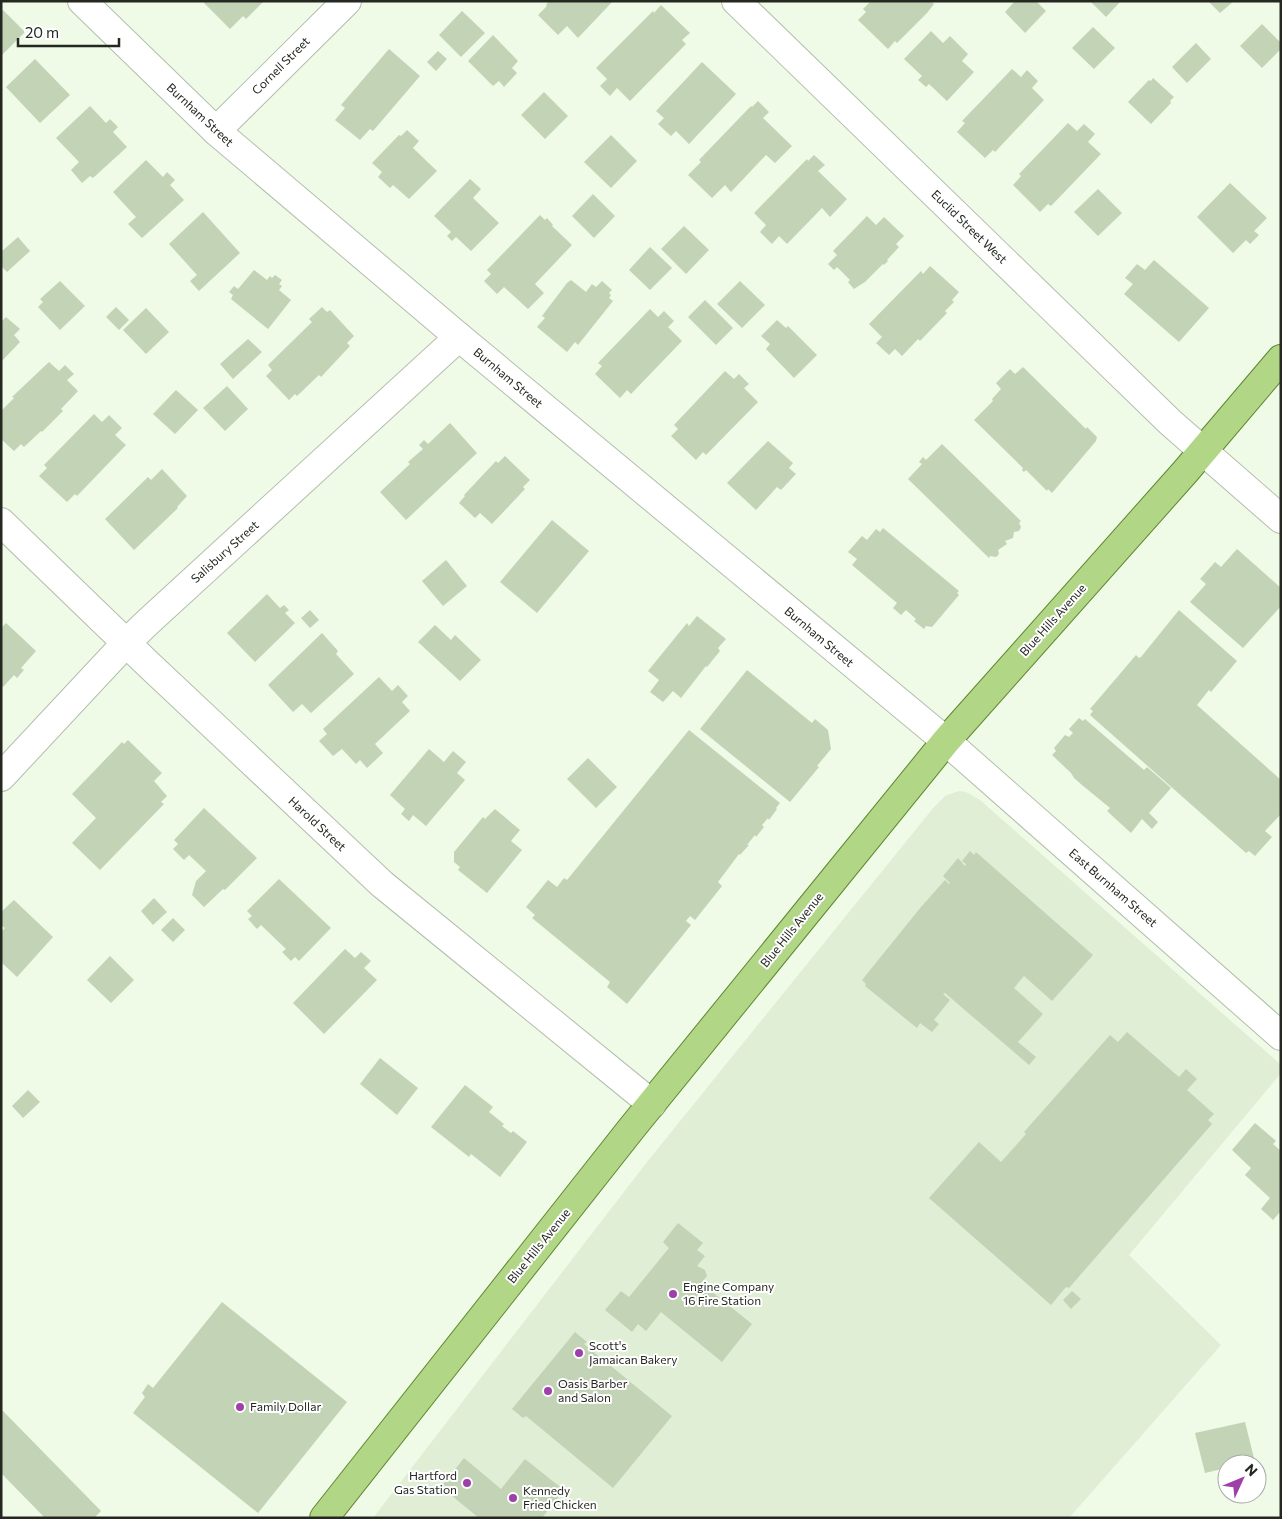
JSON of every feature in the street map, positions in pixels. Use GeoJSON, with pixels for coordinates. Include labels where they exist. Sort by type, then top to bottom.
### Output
{"type":"FeatureCollection","features":[{"type":"Feature","properties":{"kind":"main road","name":"Blue Hills Avenue"},"geometry":{"type":"LineString","coordinates":[[324,1518],[424,1389],[652,1104],[946,741],[1185,472],[1281,360]]}},
{"type":"Feature","properties":{"kind":"street","name":"Burnham Street"},"geometry":{"type":"LineString","coordinates":[[82,1],[216,131],[459,337],[946,741]]}},
{"type":"Feature","properties":{"kind":"street","name":"Cornell Street"},"geometry":{"type":"LineString","coordinates":[[216,131],[347,1]]}},
{"type":"Feature","properties":{"kind":"street","name":"Euclid Street West"},"geometry":{"type":"LineString","coordinates":[[736,1],[1171,423],[1281,519]]}},
{"type":"Feature","properties":{"kind":"street","name":"Salisbury Street"},"geometry":{"type":"LineString","coordinates":[[1,777],[126,643],[459,337]]}},
{"type":"Feature","properties":{"kind":"street","name":"Harold Street"},"geometry":{"type":"LineString","coordinates":[[1,522],[126,643],[382,884],[652,1104]]}},
{"type":"Feature","properties":{"kind":"street","name":"East Burnham Street"},"geometry":{"type":"LineString","coordinates":[[946,741],[1281,1036]]}},
{"type":"Feature","properties":{"kind":"shaded area"},"geometry":{"type":"Polygon","coordinates":[[[959,791],[966,792],[980,800],[1281,1065],[1281,1073],[1129,1255],[1221,1345],[1069,1518],[373,1518],[647,1162],[934,807],[945,796],[959,791]]]}},
{"type":"Feature","properties":{"kind":"building"},"geometry":{"type":"Polygon","coordinates":[[[206,1],[264,1],[246,19],[243,16],[230,29],[204,3],[206,1]]]}},
{"type":"Feature","properties":{"kind":"building"},"geometry":{"type":"Polygon","coordinates":[[[549,1],[613,1],[578,38],[567,26],[558,35],[538,15],[547,6],[549,1]]]}},
{"type":"Feature","properties":{"kind":"building"},"geometry":{"type":"Polygon","coordinates":[[[871,1],[931,1],[934,4],[897,43],[895,41],[888,49],[858,20],[866,12],[863,9],[871,1]]]}},
{"type":"Feature","properties":{"kind":"building"},"geometry":{"type":"Polygon","coordinates":[[[1015,1],[1036,1],[1046,11],[1025,33],[1005,12],[1015,1]]]}},
{"type":"Feature","properties":{"kind":"building"},"geometry":{"type":"Polygon","coordinates":[[[1090,1],[1121,1],[1106,17],[1090,1]]]}},
{"type":"Feature","properties":{"kind":"building"},"geometry":{"type":"Polygon","coordinates":[[[1208,1],[1234,1],[1220,13],[1208,1]]]}},
{"type":"Feature","properties":{"kind":"building"},"geometry":{"type":"Polygon","coordinates":[[[661,5],[690,33],[682,40],[686,44],[630,101],[617,88],[610,96],[600,86],[607,79],[596,68],[661,5]]]}},
{"type":"Feature","properties":{"kind":"building"},"geometry":{"type":"Polygon","coordinates":[[[3,10],[25,32],[1,56],[1,12],[3,10]]]}},
{"type":"Feature","properties":{"kind":"building"},"geometry":{"type":"Polygon","coordinates":[[[462,11],[485,33],[461,57],[439,35],[462,11]]]}},
{"type":"Feature","properties":{"kind":"building"},"geometry":{"type":"Polygon","coordinates":[[[1262,24],[1281,43],[1281,49],[1262,68],[1240,46],[1262,24]]]}},
{"type":"Feature","properties":{"kind":"building"},"geometry":{"type":"Polygon","coordinates":[[[1093,27],[1115,48],[1094,69],[1072,48],[1093,27]]]}},
{"type":"Feature","properties":{"kind":"building"},"geometry":{"type":"Polygon","coordinates":[[[931,31],[943,43],[950,36],[968,54],[962,61],[974,72],[947,101],[929,84],[926,87],[918,80],[922,76],[904,59],[931,31]]]}},
{"type":"Feature","properties":{"kind":"building"},"geometry":{"type":"Polygon","coordinates":[[[493,35],[518,61],[512,68],[517,73],[504,87],[499,81],[493,86],[468,61],[493,35]]]}},
{"type":"Feature","properties":{"kind":"building"},"geometry":{"type":"Polygon","coordinates":[[[1196,43],[1211,59],[1187,83],[1172,67],[1196,43]]]}},
{"type":"Feature","properties":{"kind":"building"},"geometry":{"type":"Polygon","coordinates":[[[389,49],[420,76],[373,131],[370,129],[360,140],[335,120],[345,108],[341,105],[389,49]]]}},
{"type":"Feature","properties":{"kind":"building"},"geometry":{"type":"Polygon","coordinates":[[[438,51],[447,59],[436,71],[427,62],[438,51]]]}},
{"type":"Feature","properties":{"kind":"building"},"geometry":{"type":"Polygon","coordinates":[[[35,59],[70,95],[40,123],[6,87],[35,59]]]}},
{"type":"Feature","properties":{"kind":"building"},"geometry":{"type":"Polygon","coordinates":[[[702,62],[736,94],[689,144],[676,131],[671,136],[658,124],[664,118],[656,111],[702,62]]]}},
{"type":"Feature","properties":{"kind":"building"},"geometry":{"type":"Polygon","coordinates":[[[1012,69],[1021,77],[1027,70],[1038,81],[1032,88],[1044,100],[995,152],[993,150],[985,158],[957,132],[965,123],[962,121],[1012,69]]]}},
{"type":"Feature","properties":{"kind":"building"},"geometry":{"type":"Polygon","coordinates":[[[1153,78],[1174,97],[1170,101],[1171,103],[1151,124],[1128,102],[1153,78]]]}},
{"type":"Feature","properties":{"kind":"building"},"geometry":{"type":"Polygon","coordinates":[[[544,92],[568,116],[545,139],[521,115],[544,92]]]}},
{"type":"Feature","properties":{"kind":"building"},"geometry":{"type":"Polygon","coordinates":[[[758,101],[769,112],[763,118],[792,146],[775,163],[766,155],[731,192],[725,185],[712,198],[688,175],[701,162],[699,160],[758,101]]]}},
{"type":"Feature","properties":{"kind":"building"},"geometry":{"type":"Polygon","coordinates":[[[90,106],[106,123],[110,119],[118,127],[113,132],[127,147],[93,178],[90,176],[82,183],[71,170],[79,162],[56,138],[90,106]]]}},
{"type":"Feature","properties":{"kind":"building"},"geometry":{"type":"Polygon","coordinates":[[[1068,123],[1077,131],[1084,124],[1095,134],[1088,142],[1101,154],[1051,206],[1048,204],[1040,212],[1013,185],[1021,176],[1019,174],[1068,123]]]}},
{"type":"Feature","properties":{"kind":"building"},"geometry":{"type":"Polygon","coordinates":[[[407,130],[419,141],[413,148],[437,171],[409,199],[393,185],[390,188],[378,177],[382,172],[372,163],[399,135],[401,136],[407,130]]]}},
{"type":"Feature","properties":{"kind":"building"},"geometry":{"type":"Polygon","coordinates":[[[611,135],[637,161],[611,188],[584,162],[611,135]]]}},
{"type":"Feature","properties":{"kind":"building"},"geometry":{"type":"Polygon","coordinates":[[[814,155],[825,165],[818,171],[847,199],[830,217],[822,208],[787,244],[779,236],[772,244],[760,232],[766,225],[754,213],[807,159],[808,161],[814,155]]]}},
{"type":"Feature","properties":{"kind":"building"},"geometry":{"type":"Polygon","coordinates":[[[146,160],[163,177],[167,172],[175,180],[170,185],[184,200],[142,238],[128,224],[136,217],[113,192],[146,160]]]}},
{"type":"Feature","properties":{"kind":"building"},"geometry":{"type":"Polygon","coordinates":[[[470,179],[481,189],[473,198],[499,223],[471,251],[456,237],[452,241],[447,236],[451,232],[434,216],[470,179]]]}},
{"type":"Feature","properties":{"kind":"building"},"geometry":{"type":"Polygon","coordinates":[[[1230,183],[1267,218],[1254,231],[1259,235],[1250,244],[1246,240],[1233,253],[1197,217],[1230,183]]]}},
{"type":"Feature","properties":{"kind":"building"},"geometry":{"type":"Polygon","coordinates":[[[1098,189],[1122,213],[1098,236],[1074,212],[1098,189]]]}},
{"type":"Feature","properties":{"kind":"building"},"geometry":{"type":"Polygon","coordinates":[[[593,194],[615,216],[594,238],[572,216],[593,194]]]}},
{"type":"Feature","properties":{"kind":"building"},"geometry":{"type":"Polygon","coordinates":[[[203,212],[240,253],[199,291],[190,281],[197,275],[169,244],[203,212]]]}},
{"type":"Feature","properties":{"kind":"building"},"geometry":{"type":"Polygon","coordinates":[[[540,215],[545,220],[547,218],[552,226],[572,245],[535,284],[544,293],[528,309],[504,287],[497,294],[484,281],[491,274],[487,270],[540,215]]]}},
{"type":"Feature","properties":{"kind":"building"},"geometry":{"type":"Polygon","coordinates":[[[867,216],[876,225],[884,217],[904,236],[896,244],[899,247],[888,261],[865,282],[854,289],[848,282],[850,280],[837,267],[834,270],[828,264],[837,255],[833,251],[867,216]]]}},
{"type":"Feature","properties":{"kind":"building"},"geometry":{"type":"Polygon","coordinates":[[[684,226],[709,250],[686,274],[661,249],[684,226]]]}},
{"type":"Feature","properties":{"kind":"building"},"geometry":{"type":"Polygon","coordinates":[[[18,237],[30,251],[7,272],[1,266],[1,252],[18,237]]]}},
{"type":"Feature","properties":{"kind":"building"},"geometry":{"type":"Polygon","coordinates":[[[650,247],[672,268],[650,290],[629,270],[650,247]]]}},
{"type":"Feature","properties":{"kind":"building"},"geometry":{"type":"Polygon","coordinates":[[[1154,260],[1209,308],[1179,342],[1124,294],[1133,284],[1125,278],[1137,264],[1145,270],[1154,260]]]}},
{"type":"Feature","properties":{"kind":"building"},"geometry":{"type":"Polygon","coordinates":[[[930,266],[959,292],[952,300],[954,302],[945,311],[947,313],[920,341],[918,339],[902,356],[895,349],[889,355],[876,343],[882,337],[869,324],[921,271],[923,274],[930,266]]]}},
{"type":"Feature","properties":{"kind":"building"},"geometry":{"type":"Polygon","coordinates":[[[254,270],[267,280],[270,276],[272,278],[275,275],[282,280],[279,284],[282,286],[279,290],[291,300],[268,329],[231,299],[233,295],[229,292],[234,286],[238,289],[254,270]]]}},
{"type":"Feature","properties":{"kind":"building"},"geometry":{"type":"Polygon","coordinates":[[[571,280],[586,292],[592,284],[596,287],[602,281],[612,290],[609,293],[611,295],[609,298],[613,301],[578,345],[575,342],[567,352],[537,327],[545,318],[542,316],[571,280]]]}},
{"type":"Feature","properties":{"kind":"building"},"geometry":{"type":"Polygon","coordinates":[[[60,281],[85,306],[60,330],[38,307],[43,302],[40,299],[60,281]]]}},
{"type":"Feature","properties":{"kind":"building"},"geometry":{"type":"Polygon","coordinates":[[[740,281],[765,305],[742,328],[717,304],[740,281]]]}},
{"type":"Feature","properties":{"kind":"building"},"geometry":{"type":"Polygon","coordinates":[[[705,300],[733,328],[716,345],[688,317],[705,300]]]}},
{"type":"Feature","properties":{"kind":"building"},"geometry":{"type":"Polygon","coordinates":[[[116,307],[129,320],[119,330],[106,317],[116,307]]]}},
{"type":"Feature","properties":{"kind":"building"},"geometry":{"type":"Polygon","coordinates":[[[322,307],[327,312],[330,310],[354,336],[347,343],[350,346],[321,377],[319,375],[297,396],[295,394],[289,400],[266,376],[272,370],[268,365],[312,322],[309,319],[322,307]]]}},
{"type":"Feature","properties":{"kind":"building"},"geometry":{"type":"Polygon","coordinates":[[[146,308],[169,332],[146,354],[123,330],[146,308]]]}},
{"type":"Feature","properties":{"kind":"building"},"geometry":{"type":"Polygon","coordinates":[[[650,309],[658,317],[664,311],[674,321],[668,327],[682,341],[631,394],[627,390],[620,398],[595,374],[602,366],[598,363],[650,309]]]}},
{"type":"Feature","properties":{"kind":"building"},"geometry":{"type":"Polygon","coordinates":[[[6,317],[20,329],[14,335],[20,342],[1,362],[1,322],[6,317]]]}},
{"type":"Feature","properties":{"kind":"building"},"geometry":{"type":"Polygon","coordinates":[[[777,320],[786,328],[788,326],[817,355],[794,378],[766,349],[770,344],[761,336],[777,320]]]}},
{"type":"Feature","properties":{"kind":"building"},"geometry":{"type":"Polygon","coordinates":[[[248,339],[262,352],[233,379],[220,364],[248,339]]]}},
{"type":"Feature","properties":{"kind":"building"},"geometry":{"type":"Polygon","coordinates":[[[49,362],[59,371],[65,365],[74,374],[67,380],[78,391],[61,409],[63,411],[42,432],[24,447],[21,444],[14,451],[1,439],[1,411],[14,398],[12,397],[49,362]]]}},
{"type":"Feature","properties":{"kind":"building"},"geometry":{"type":"Polygon","coordinates":[[[1023,367],[1086,429],[1087,427],[1097,437],[1096,441],[1052,493],[1048,489],[1047,491],[1026,470],[1024,472],[1023,468],[974,420],[993,401],[992,399],[1001,389],[996,383],[1010,369],[1015,374],[1023,367]]]}},
{"type":"Feature","properties":{"kind":"building"},"geometry":{"type":"Polygon","coordinates":[[[725,371],[734,379],[739,374],[749,384],[744,388],[758,402],[706,455],[703,452],[696,460],[671,436],[678,429],[674,425],[725,371]]]}},
{"type":"Feature","properties":{"kind":"building"},"geometry":{"type":"Polygon","coordinates":[[[227,386],[248,409],[225,431],[203,408],[227,386]]]}},
{"type":"Feature","properties":{"kind":"building"},"geometry":{"type":"Polygon","coordinates":[[[176,390],[198,410],[175,434],[153,414],[176,390]]]}},
{"type":"Feature","properties":{"kind":"building"},"geometry":{"type":"Polygon","coordinates":[[[94,414],[102,422],[109,415],[122,428],[115,435],[126,445],[77,496],[75,494],[67,502],[39,476],[47,468],[44,465],[94,414]]]}},
{"type":"Feature","properties":{"kind":"building"},"geometry":{"type":"Polygon","coordinates":[[[450,423],[477,453],[406,520],[380,492],[423,449],[419,445],[424,440],[428,444],[450,423]]]}},
{"type":"Feature","properties":{"kind":"building"},"geometry":{"type":"Polygon","coordinates":[[[768,441],[793,463],[789,468],[796,474],[781,490],[777,487],[756,510],[727,483],[768,441]]]}},
{"type":"Feature","properties":{"kind":"building"},"geometry":{"type":"Polygon","coordinates":[[[942,444],[1021,521],[1019,523],[1021,527],[1019,531],[1014,532],[1013,538],[1005,541],[1007,544],[998,550],[999,554],[996,557],[990,556],[989,558],[908,479],[922,464],[919,462],[923,457],[926,460],[942,444]]]}},
{"type":"Feature","properties":{"kind":"building"},"geometry":{"type":"Polygon","coordinates":[[[505,456],[530,480],[523,487],[525,489],[492,524],[480,513],[475,518],[459,503],[464,495],[496,461],[498,463],[505,456]]]}},
{"type":"Feature","properties":{"kind":"building"},"geometry":{"type":"Polygon","coordinates":[[[162,469],[187,496],[178,508],[134,550],[105,519],[148,477],[151,480],[162,469]]]}},
{"type":"Feature","properties":{"kind":"building"},"geometry":{"type":"Polygon","coordinates":[[[552,520],[589,551],[537,613],[500,582],[552,520]]]}},
{"type":"Feature","properties":{"kind":"building"},"geometry":{"type":"Polygon","coordinates":[[[883,528],[959,591],[957,593],[959,595],[932,627],[926,626],[924,629],[914,621],[916,619],[906,610],[901,615],[893,608],[897,603],[852,565],[857,559],[848,552],[862,536],[867,540],[876,529],[880,532],[883,528]]]}},
{"type":"Feature","properties":{"kind":"building"},"geometry":{"type":"Polygon","coordinates":[[[1237,549],[1281,588],[1281,606],[1243,648],[1190,602],[1206,584],[1200,579],[1215,562],[1221,567],[1237,549]]]}},
{"type":"Feature","properties":{"kind":"building"},"geometry":{"type":"Polygon","coordinates":[[[446,560],[467,586],[443,606],[422,581],[446,560]]]}},
{"type":"Feature","properties":{"kind":"building"},"geometry":{"type":"Polygon","coordinates":[[[267,594],[280,608],[284,605],[289,610],[285,613],[295,623],[255,662],[227,633],[267,594]]]}},
{"type":"Feature","properties":{"kind":"building"},"geometry":{"type":"Polygon","coordinates":[[[310,610],[319,620],[310,628],[301,618],[310,610]]]}},
{"type":"Feature","properties":{"kind":"building"},"geometry":{"type":"Polygon","coordinates":[[[1179,610],[1237,661],[1211,692],[1209,690],[1197,705],[1281,780],[1281,814],[1265,831],[1272,837],[1255,856],[1249,851],[1246,853],[1090,715],[1093,711],[1090,709],[1136,655],[1139,658],[1141,657],[1179,610]]]}},
{"type":"Feature","properties":{"kind":"building"},"geometry":{"type":"Polygon","coordinates":[[[697,616],[726,639],[718,648],[720,651],[681,698],[673,691],[663,702],[650,692],[659,680],[648,671],[687,623],[689,626],[697,616]]]}},
{"type":"Feature","properties":{"kind":"building"},"geometry":{"type":"Polygon","coordinates":[[[6,623],[36,651],[21,668],[24,670],[17,678],[14,675],[3,687],[1,685],[1,628],[6,623]]]}},
{"type":"Feature","properties":{"kind":"building"},"geometry":{"type":"Polygon","coordinates":[[[435,625],[451,640],[455,635],[481,660],[460,681],[418,642],[435,625]]]}},
{"type":"Feature","properties":{"kind":"building"},"geometry":{"type":"Polygon","coordinates":[[[322,633],[338,651],[336,654],[354,674],[311,713],[302,704],[293,712],[268,685],[322,633]]]}},
{"type":"Feature","properties":{"kind":"building"},"geometry":{"type":"Polygon","coordinates":[[[747,670],[812,723],[815,719],[828,730],[831,749],[817,766],[819,767],[790,802],[700,729],[747,670]]]}},
{"type":"Feature","properties":{"kind":"building"},"geometry":{"type":"Polygon","coordinates":[[[379,677],[392,691],[398,685],[408,696],[402,702],[410,711],[375,744],[383,753],[367,768],[360,760],[356,764],[342,749],[333,756],[319,741],[327,734],[323,729],[379,677]]]}},
{"type":"Feature","properties":{"kind":"building"},"geometry":{"type":"Polygon","coordinates":[[[1079,718],[1083,721],[1085,719],[1144,770],[1147,767],[1171,788],[1149,813],[1158,822],[1152,829],[1142,819],[1131,833],[1107,811],[1110,808],[1074,778],[1052,755],[1056,751],[1054,748],[1065,735],[1069,737],[1073,733],[1069,729],[1079,718]]]}},
{"type":"Feature","properties":{"kind":"building"},"geometry":{"type":"Polygon","coordinates":[[[689,730],[780,803],[769,820],[768,818],[762,825],[764,827],[739,854],[718,882],[722,886],[695,920],[690,916],[686,921],[691,925],[627,1004],[607,987],[610,982],[532,918],[535,915],[526,907],[548,880],[557,887],[564,878],[567,880],[689,730]]]}},
{"type":"Feature","properties":{"kind":"building"},"geometry":{"type":"Polygon","coordinates":[[[128,740],[162,773],[154,781],[167,796],[161,802],[164,804],[100,870],[72,843],[96,818],[72,794],[122,742],[124,744],[128,740]]]}},
{"type":"Feature","properties":{"kind":"building"},"geometry":{"type":"Polygon","coordinates":[[[429,749],[444,762],[453,751],[466,762],[457,773],[465,780],[426,826],[413,815],[409,821],[401,814],[405,809],[390,795],[429,749]]]}},
{"type":"Feature","properties":{"kind":"building"},"geometry":{"type":"Polygon","coordinates":[[[588,758],[617,787],[596,808],[567,779],[588,758]]]}},
{"type":"Feature","properties":{"kind":"building"},"geometry":{"type":"Polygon","coordinates":[[[204,808],[257,858],[225,890],[223,889],[204,907],[192,895],[196,881],[206,871],[189,855],[184,860],[173,849],[178,844],[174,840],[204,808]]]}},
{"type":"Feature","properties":{"kind":"building"},"geometry":{"type":"Polygon","coordinates":[[[495,809],[520,830],[511,841],[522,850],[487,893],[458,870],[460,867],[454,862],[454,852],[483,817],[485,819],[495,809]]]}},
{"type":"Feature","properties":{"kind":"building"},"geometry":{"type":"Polygon","coordinates":[[[970,851],[974,855],[976,852],[1093,955],[1052,1001],[1024,976],[1014,988],[1043,1014],[1018,1042],[1036,1057],[1029,1065],[945,993],[943,994],[950,1000],[934,1020],[939,1024],[932,1032],[920,1023],[917,1028],[865,986],[866,984],[862,980],[945,880],[950,883],[943,876],[958,858],[965,866],[966,864],[962,861],[970,851]]]}},
{"type":"Feature","properties":{"kind":"building"},"geometry":{"type":"Polygon","coordinates":[[[279,879],[331,928],[299,961],[295,957],[291,961],[282,952],[286,949],[261,925],[257,929],[248,919],[252,916],[247,911],[279,879]]]}},
{"type":"Feature","properties":{"kind":"building"},"geometry":{"type":"Polygon","coordinates":[[[154,898],[167,912],[153,925],[141,911],[154,898]]]}},
{"type":"Feature","properties":{"kind":"building"},"geometry":{"type":"Polygon","coordinates":[[[14,900],[53,937],[17,977],[1,962],[1,932],[5,928],[1,925],[1,912],[14,900]]]}},
{"type":"Feature","properties":{"kind":"building"},"geometry":{"type":"Polygon","coordinates":[[[173,918],[185,930],[173,942],[161,930],[173,918]]]}},
{"type":"Feature","properties":{"kind":"building"},"geometry":{"type":"Polygon","coordinates":[[[345,949],[355,958],[361,952],[371,961],[364,968],[377,980],[324,1034],[293,1003],[345,949]]]}},
{"type":"Feature","properties":{"kind":"building"},"geometry":{"type":"Polygon","coordinates":[[[110,956],[134,980],[111,1003],[87,980],[110,956]]]}},
{"type":"Feature","properties":{"kind":"building"},"geometry":{"type":"Polygon","coordinates":[[[1127,1032],[1179,1077],[1186,1069],[1197,1079],[1187,1090],[1214,1114],[1208,1120],[1212,1124],[1069,1288],[1066,1287],[1051,1305],[929,1198],[979,1142],[1001,1162],[1026,1134],[1024,1132],[1110,1035],[1118,1042],[1127,1032]]]}},
{"type":"Feature","properties":{"kind":"building"},"geometry":{"type":"Polygon","coordinates":[[[380,1058],[418,1088],[397,1115],[360,1084],[380,1058]]]}},
{"type":"Feature","properties":{"kind":"building"},"geometry":{"type":"Polygon","coordinates":[[[465,1085],[493,1107],[489,1112],[504,1124],[502,1126],[511,1133],[513,1131],[527,1142],[500,1177],[471,1154],[469,1157],[431,1127],[465,1085]]]}},
{"type":"Feature","properties":{"kind":"building"},"geometry":{"type":"Polygon","coordinates":[[[28,1090],[40,1102],[23,1118],[12,1106],[28,1090]]]}},
{"type":"Feature","properties":{"kind":"building"},"geometry":{"type":"Polygon","coordinates":[[[1255,1123],[1276,1141],[1273,1144],[1281,1151],[1281,1211],[1273,1220],[1261,1209],[1270,1198],[1245,1175],[1251,1168],[1232,1150],[1255,1123]]]}},
{"type":"Feature","properties":{"kind":"building","name":"Engine Company 16 Fire Station"},"geometry":{"type":"Polygon","coordinates":[[[678,1223],[703,1243],[697,1250],[705,1256],[697,1266],[705,1270],[707,1276],[701,1283],[752,1324],[722,1362],[661,1312],[646,1331],[638,1324],[632,1332],[605,1310],[621,1291],[629,1297],[669,1248],[663,1242],[678,1223]]]}},
{"type":"Feature","properties":{"kind":"building"},"geometry":{"type":"Polygon","coordinates":[[[1072,1291],[1081,1299],[1071,1309],[1063,1300],[1072,1291]]]}},
{"type":"Feature","properties":{"kind":"building","name":"Family Dollar"},"geometry":{"type":"Polygon","coordinates":[[[222,1302],[347,1402],[258,1513],[133,1413],[145,1397],[142,1393],[148,1384],[153,1388],[222,1302]]]}},
{"type":"Feature","properties":{"kind":"building"},"geometry":{"type":"Polygon","coordinates":[[[575,1332],[587,1342],[584,1344],[672,1416],[613,1488],[526,1416],[523,1418],[512,1409],[575,1332]]]}},
{"type":"Feature","properties":{"kind":"building"},"geometry":{"type":"Polygon","coordinates":[[[1,1409],[101,1511],[94,1518],[45,1518],[1,1473],[1,1409]]]}},
{"type":"Feature","properties":{"kind":"building"},"geometry":{"type":"Polygon","coordinates":[[[1245,1422],[1253,1454],[1217,1454],[1217,1470],[1205,1473],[1195,1433],[1245,1422]]]}},
{"type":"Feature","properties":{"kind":"building"},"geometry":{"type":"Polygon","coordinates":[[[464,1458],[501,1489],[525,1459],[564,1490],[542,1518],[479,1518],[441,1487],[464,1458]]]}},
{"type":"Feature","properties":{"kind":"place","name":"Engine Company 16 Fire Station"},"geometry":{"type":"Point","coordinates":[673,1294]}},
{"type":"Feature","properties":{"kind":"place","name":"Scott's Jamaican Bakery"},"geometry":{"type":"Point","coordinates":[579,1353]}},
{"type":"Feature","properties":{"kind":"place","name":"Oasis Barber and Salon"},"geometry":{"type":"Point","coordinates":[548,1391]}},
{"type":"Feature","properties":{"kind":"place","name":"Family Dollar"},"geometry":{"type":"Point","coordinates":[240,1407]}},
{"type":"Feature","properties":{"kind":"place","name":"Hartford Gas Station"},"geometry":{"type":"Point","coordinates":[467,1483]}},
{"type":"Feature","properties":{"kind":"place","name":"Kennedy Fried Chicken"},"geometry":{"type":"Point","coordinates":[513,1498]}}]}
